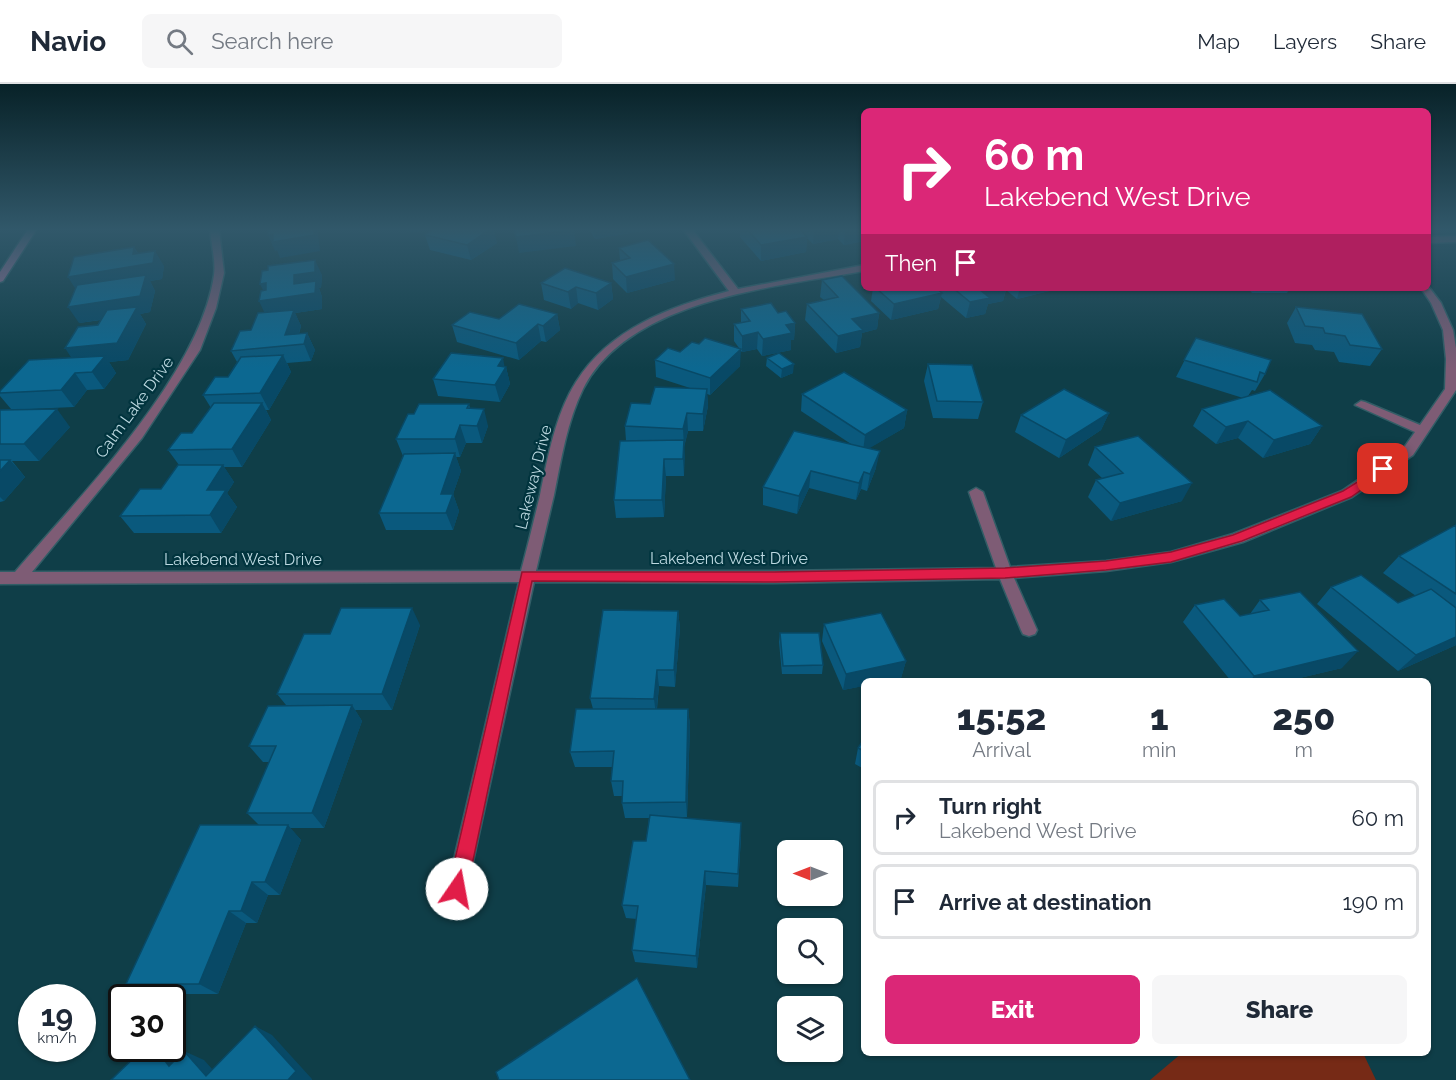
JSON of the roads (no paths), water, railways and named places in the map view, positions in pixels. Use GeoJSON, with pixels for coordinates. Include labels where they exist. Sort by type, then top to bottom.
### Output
{"type":"FeatureCollection","features":[{"type":"Feature","properties":{"kind":"street","name":"Calm Lake Drive"},"geometry":{"type":"LineString","coordinates":[[19,578],[138,435],[194,350],[212,308],[219,275]]}},
{"type":"Feature","properties":{"kind":"street"},"geometry":{"type":"LineString","coordinates":[[722,275],[735,292]]}},
{"type":"Feature","properties":{"kind":"street","name":"Lakeway Drive"},"geometry":{"type":"LineString","coordinates":[[457,889],[527,576],[570,404],[588,373],[599,359],[621,340],[664,314],[705,299],[824,275]]}},
{"type":"Feature","properties":{"kind":"street","name":"Lakebend West Drive"},"geometry":{"type":"LineString","coordinates":[[0,578],[774,577],[1005,573],[1106,566],[1171,557],[1238,538],[1347,494],[1408,452],[1451,389],[1452,359],[1448,330],[1428,291]]}},
{"type":"Feature","properties":{"kind":"street"},"geometry":{"type":"LineString","coordinates":[[1361,405],[1424,431]]}},
{"type":"Feature","properties":{"kind":"street"},"geometry":{"type":"LineString","coordinates":[[976,492],[1005,573],[1029,630]]}}]}
